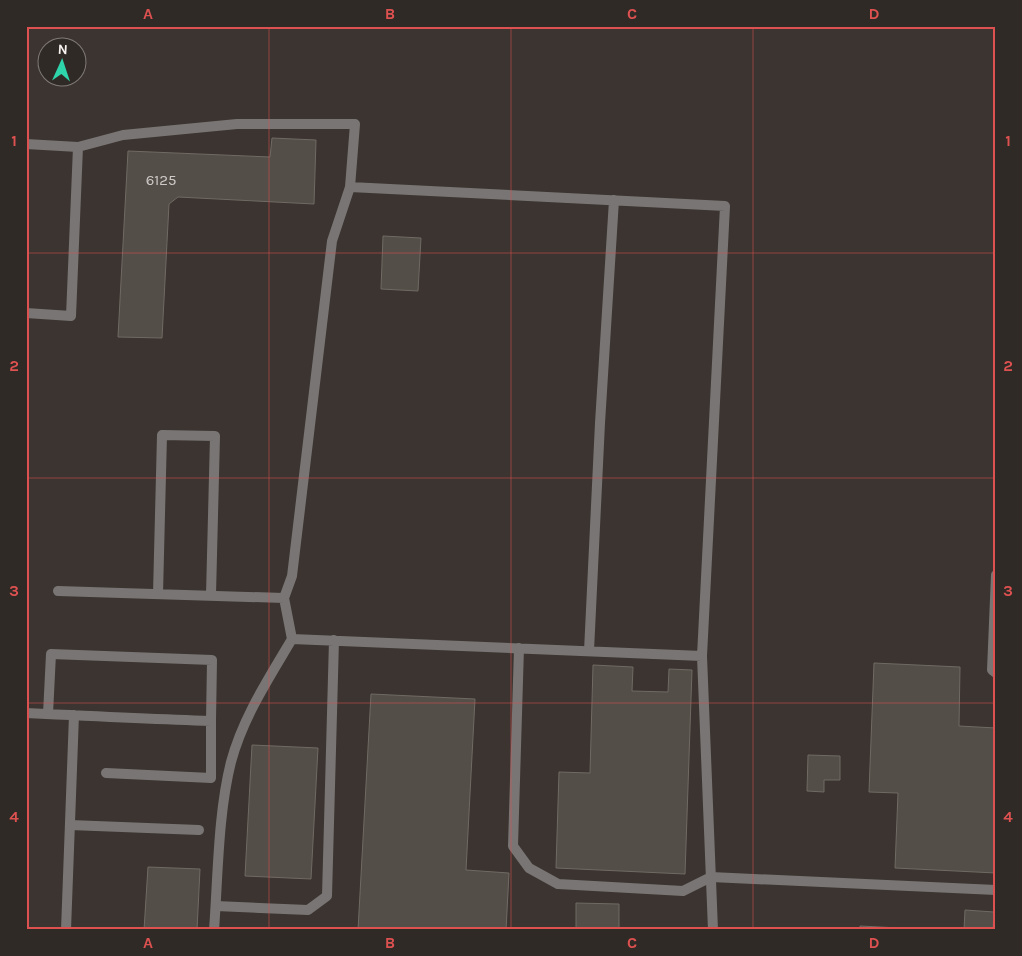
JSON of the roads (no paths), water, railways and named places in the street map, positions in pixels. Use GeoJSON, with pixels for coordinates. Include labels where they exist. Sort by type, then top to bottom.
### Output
{"type":"FeatureCollection","features":[{"type":"Feature","properties":{"kind":"lane"},"geometry":{"type":"LineString","coordinates":[[26,144],[78,147],[124,135],[237,124],[355,124],[350,187],[332,241],[292,576],[284,598],[292,639],[250,710],[231,762],[223,808],[214,930]]}},
{"type":"Feature","properties":{"kind":"lane"},"geometry":{"type":"LineString","coordinates":[[26,313],[71,316],[78,147]]}},
{"type":"Feature","properties":{"kind":"lane"},"geometry":{"type":"LineString","coordinates":[[350,187],[725,206],[702,656],[714,930]]}},
{"type":"Feature","properties":{"kind":"lane"},"geometry":{"type":"LineString","coordinates":[[589,651],[600,423],[614,200]]}},
{"type":"Feature","properties":{"kind":"lane"},"geometry":{"type":"LineString","coordinates":[[158,594],[162,435],[215,436],[212,595]]}},
{"type":"Feature","properties":{"kind":"lane"},"geometry":{"type":"LineString","coordinates":[[996,575],[992,670],[996,673]]}},
{"type":"Feature","properties":{"kind":"lane"},"geometry":{"type":"LineString","coordinates":[[58,590],[284,598]]}},
{"type":"Feature","properties":{"kind":"lane"},"geometry":{"type":"LineString","coordinates":[[292,639],[702,656]]}},
{"type":"Feature","properties":{"kind":"lane"},"geometry":{"type":"LineString","coordinates":[[216,906],[308,910],[327,896],[334,640]]}},
{"type":"Feature","properties":{"kind":"lane"},"geometry":{"type":"LineString","coordinates":[[519,648],[514,846],[529,868],[558,884],[684,891],[711,877],[996,890]]}},
{"type":"Feature","properties":{"kind":"lane"},"geometry":{"type":"LineString","coordinates":[[48,714],[51,654],[212,660],[211,778],[106,773]]}},
{"type":"Feature","properties":{"kind":"lane"},"geometry":{"type":"LineString","coordinates":[[26,713],[211,722]]}},
{"type":"Feature","properties":{"kind":"lane"},"geometry":{"type":"LineString","coordinates":[[66,930],[74,715]]}},
{"type":"Feature","properties":{"kind":"lane"},"geometry":{"type":"LineString","coordinates":[[70,825],[199,830]]}}]}
